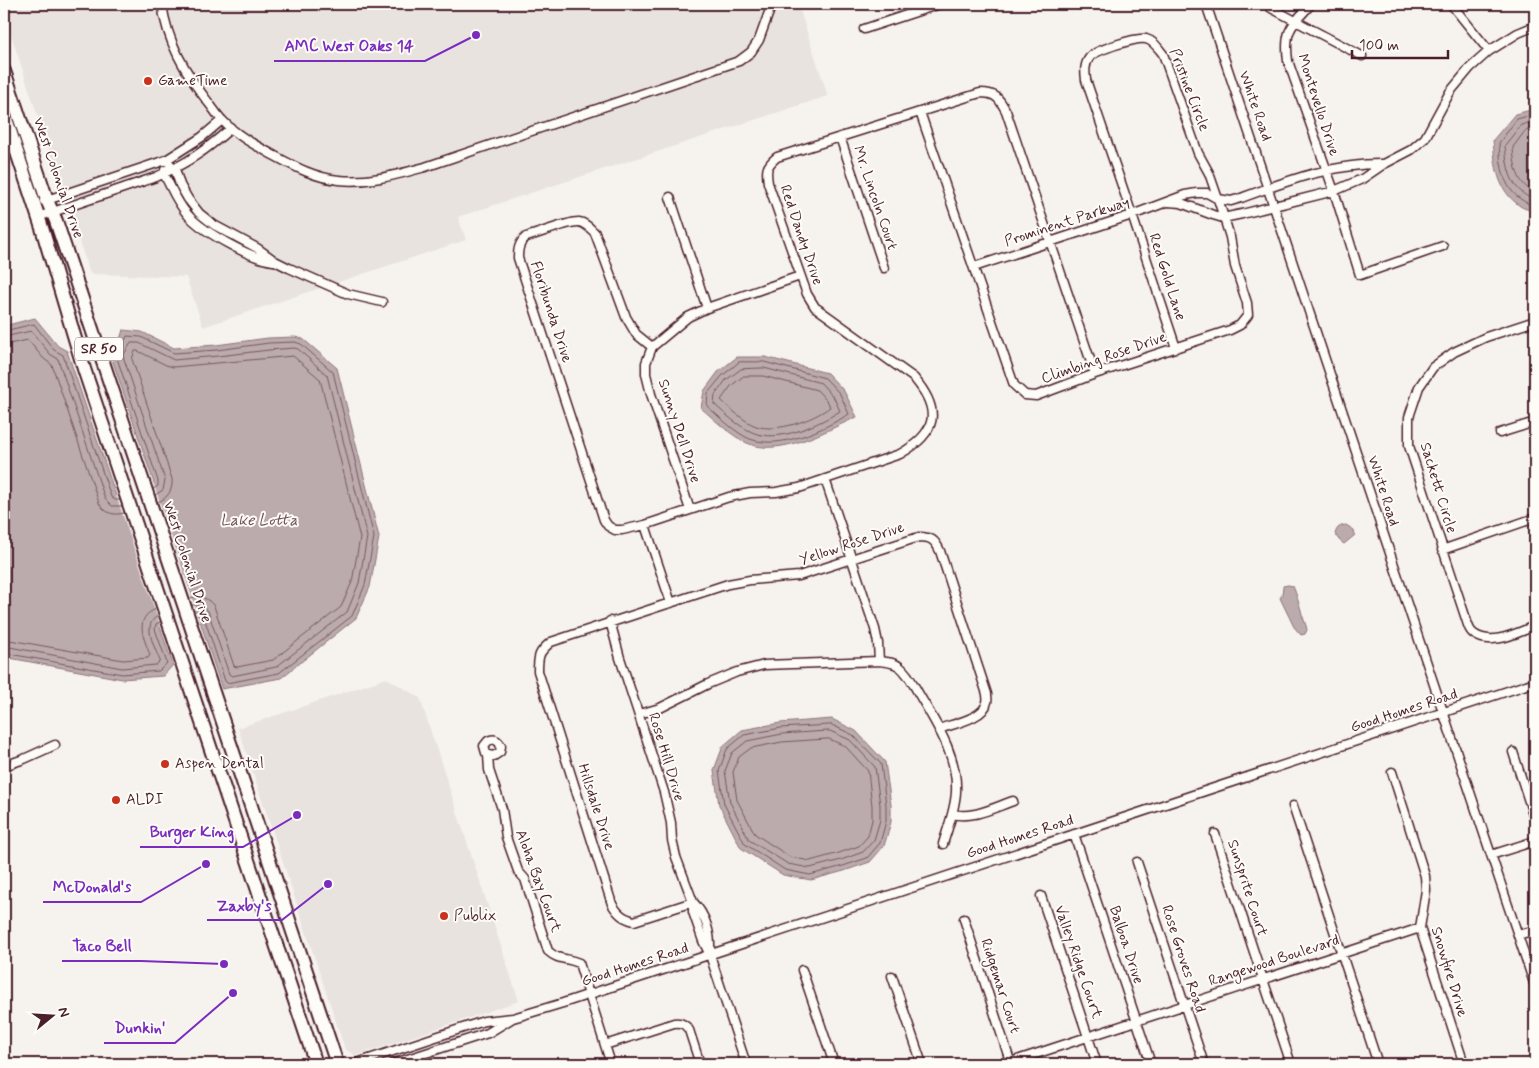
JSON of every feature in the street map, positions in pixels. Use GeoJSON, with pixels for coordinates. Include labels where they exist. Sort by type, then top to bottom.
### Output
{"type":"FeatureCollection","features":[{"type":"Feature","properties":{"kind":"highway","name":"West Colonial Drive"},"geometry":{"type":"LineString","coordinates":[[4,71],[337,1064]]}},
{"type":"Feature","properties":{"kind":"highway","name":"West Colonial Drive"},"geometry":{"type":"LineString","coordinates":[[4,113],[36,210],[84,369],[316,1064]]}},
{"type":"Feature","properties":{"kind":"highway"},"geometry":{"type":"LineString","coordinates":[[196,701],[214,695]]}},
{"type":"Feature","properties":{"kind":"highway"},"geometry":{"type":"LineString","coordinates":[[258,888],[276,913],[291,926]]}},
{"type":"Feature","properties":{"kind":"street"},"geometry":{"type":"LineString","coordinates":[[162,4],[173,48],[194,84],[222,120],[231,128],[244,139],[308,173],[338,180],[366,181],[425,167],[739,61],[751,52],[760,40],[772,4]]}},
{"type":"Feature","properties":{"kind":"street"},"geometry":{"type":"LineString","coordinates":[[864,29],[940,4]]}},
{"type":"Feature","properties":{"kind":"street","name":"White Road"},"geometry":{"type":"LineString","coordinates":[[1206,4],[1535,986]]}},
{"type":"Feature","properties":{"kind":"street","name":"Montevello Drive"},"geometry":{"type":"LineString","coordinates":[[1311,4],[1295,22],[1288,34],[1286,48],[1288,61],[1334,191],[1360,275],[1443,246]]}},
{"type":"Feature","properties":{"kind":"street"},"geometry":{"type":"LineString","coordinates":[[1451,4],[1489,50]]}},
{"type":"Feature","properties":{"kind":"street"},"geometry":{"type":"LineString","coordinates":[[1271,8],[1362,56]]}},
{"type":"Feature","properties":{"kind":"street"},"geometry":{"type":"LineString","coordinates":[[1168,202],[1181,203],[1223,218],[1334,191],[1362,180],[1384,164],[1412,150],[1425,138],[1450,92],[1470,68],[1489,50],[1518,33],[1535,26]]}},
{"type":"Feature","properties":{"kind":"street","name":"Pristine Circle"},"geometry":{"type":"LineString","coordinates":[[1132,215],[1086,80],[1084,67],[1090,57],[1097,52],[1137,39],[1146,40],[1156,45],[1163,54],[1198,153],[1209,173],[1218,199]]}},
{"type":"Feature","properties":{"kind":"street","name":"Red Dandy Drive"},"geometry":{"type":"LineString","coordinates":[[645,526],[729,497],[799,488],[900,454],[914,446],[925,436],[931,425],[931,409],[926,391],[914,378],[815,307],[807,294],[768,184],[767,173],[769,164],[777,157],[980,93],[991,93],[1000,100],[1006,111],[1095,374]]}},
{"type":"Feature","properties":{"kind":"street","name":"Climbing Rose Drive"},"geometry":{"type":"LineString","coordinates":[[920,112],[1014,385],[1025,395],[1036,396],[1240,325],[1248,315],[1247,303],[1235,266],[1230,237],[1218,199]]}},
{"type":"Feature","properties":{"kind":"street"},"geometry":{"type":"LineString","coordinates":[[36,210],[166,160],[202,137],[222,120]]}},
{"type":"Feature","properties":{"kind":"street"},"geometry":{"type":"LineString","coordinates":[[36,210],[164,174],[207,149],[231,128]]}},
{"type":"Feature","properties":{"kind":"street","name":"Mr. Lincoln Court"},"geometry":{"type":"LineString","coordinates":[[840,137],[884,268]]}},
{"type":"Feature","properties":{"kind":"street"},"geometry":{"type":"LineString","coordinates":[[166,160],[174,169],[184,192],[199,213],[214,225],[257,248],[275,261],[348,294],[382,302]]}},
{"type":"Feature","properties":{"kind":"street"},"geometry":{"type":"LineString","coordinates":[[166,160],[164,174],[179,203],[188,215],[200,226],[218,237],[251,254],[266,260],[275,261]]}},
{"type":"Feature","properties":{"kind":"street","name":"Prominent Parkway"},"geometry":{"type":"LineString","coordinates":[[974,267],[1132,215],[1185,195],[1207,193],[1218,199],[1231,200],[1325,170],[1384,164]]}},
{"type":"Feature","properties":{"kind":"street"},"geometry":{"type":"LineString","coordinates":[[670,197],[707,308]]}},
{"type":"Feature","properties":{"kind":"street","name":"Red Gold Lane"},"geometry":{"type":"LineString","coordinates":[[1132,215],[1176,348]]}},
{"type":"Feature","properties":{"kind":"street","name":"Floribunda Drive"},"geometry":{"type":"LineString","coordinates":[[645,526],[615,530],[608,526],[604,520],[518,258],[521,242],[526,238],[571,223],[580,222],[588,225],[595,233],[626,317],[636,334],[652,347]]}},
{"type":"Feature","properties":{"kind":"street"},"geometry":{"type":"LineString","coordinates":[[652,347],[688,318],[707,308],[800,276]]}},
{"type":"Feature","properties":{"kind":"street","name":"Sackett Circle"},"geometry":{"type":"LineString","coordinates":[[1535,321],[1486,337],[1454,352],[1433,367],[1419,387],[1409,417],[1409,446],[1442,550],[1468,625],[1473,634],[1486,639],[1500,638],[1535,626]]}},
{"type":"Feature","properties":{"kind":"street","name":"Sunny Dell Drive"},"geometry":{"type":"LineString","coordinates":[[652,347],[646,363],[650,394],[690,510]]}},
{"type":"Feature","properties":{"kind":"street"},"geometry":{"type":"LineString","coordinates":[[1500,433],[1535,422]]}},
{"type":"Feature","properties":{"kind":"street"},"geometry":{"type":"LineString","coordinates":[[825,479],[875,628],[879,660]]}},
{"type":"Feature","properties":{"kind":"street"},"geometry":{"type":"LineString","coordinates":[[1442,550],[1535,518]]}},
{"type":"Feature","properties":{"kind":"street"},"geometry":{"type":"LineString","coordinates":[[645,526],[671,603]]}},
{"type":"Feature","properties":{"kind":"street","name":"Yellow Rose Drive"},"geometry":{"type":"LineString","coordinates":[[558,639],[728,584],[750,580],[799,576],[919,537],[929,537],[936,542],[987,694],[987,703],[983,711],[976,717],[939,729]]}},
{"type":"Feature","properties":{"kind":"street","name":"Rose Hill Drive"},"geometry":{"type":"LineString","coordinates":[[610,621],[620,658],[664,792],[676,857],[693,902],[701,910],[711,939],[710,955],[746,1064]]}},
{"type":"Feature","properties":{"kind":"street","name":"Hillsdale Drive"},"geometry":{"type":"LineString","coordinates":[[558,639],[542,650],[538,658],[538,671],[612,904],[617,912],[625,918],[634,921],[693,902]]}},
{"type":"Feature","properties":{"kind":"street"},"geometry":{"type":"LineString","coordinates":[[639,714],[660,708],[737,672],[764,665],[879,660],[892,662],[908,676],[939,729],[954,770],[956,791],[952,814],[943,844]]}},
{"type":"Feature","properties":{"kind":"street","name":"Good Homes Road"},"geometry":{"type":"LineString","coordinates":[[354,1064],[484,1021],[513,1018],[710,955],[1535,682]]}},
{"type":"Feature","properties":{"kind":"street"},"geometry":{"type":"LineString","coordinates":[[4,766],[55,745]]}},
{"type":"Feature","properties":{"kind":"street"},"geometry":{"type":"LineString","coordinates":[[1513,752],[1535,820]]}},
{"type":"Feature","properties":{"kind":"street","name":"Aloha Bay Court"},"geometry":{"type":"LineString","coordinates":[[488,755],[489,770],[502,809],[506,837],[518,871],[525,879],[548,952],[555,958],[570,959],[579,963],[584,974],[588,994]]}},
{"type":"Feature","properties":{"kind":"street","name":"Snowfire Drive"},"geometry":{"type":"LineString","coordinates":[[1392,772],[1425,876],[1426,890],[1420,928],[1464,1064]]}},
{"type":"Feature","properties":{"kind":"street"},"geometry":{"type":"LineString","coordinates":[[952,814],[971,816],[1013,801]]}},
{"type":"Feature","properties":{"kind":"street"},"geometry":{"type":"LineString","coordinates":[[1293,806],[1378,1064]]}},
{"type":"Feature","properties":{"kind":"street","name":"Balboa Drive"},"geometry":{"type":"LineString","coordinates":[[1074,834],[1151,1064]]}},
{"type":"Feature","properties":{"kind":"street","name":"Sunsprite Court"},"geometry":{"type":"LineString","coordinates":[[1215,834],[1291,1064]]}},
{"type":"Feature","properties":{"kind":"street"},"geometry":{"type":"LineString","coordinates":[[1491,855],[1535,841]]}},
{"type":"Feature","properties":{"kind":"street","name":"Rose Groves Road"},"geometry":{"type":"LineString","coordinates":[[1137,862],[1204,1064]]}},
{"type":"Feature","properties":{"kind":"street","name":"Valley Ridge Court"},"geometry":{"type":"LineString","coordinates":[[1041,896],[1097,1064]]}},
{"type":"Feature","properties":{"kind":"street","name":"Ridgemar Court"},"geometry":{"type":"LineString","coordinates":[[964,918],[1009,1064]]}},
{"type":"Feature","properties":{"kind":"street","name":"Rangewood Boulevard"},"geometry":{"type":"LineString","coordinates":[[1009,1064],[1420,928]]}},
{"type":"Feature","properties":{"kind":"street"},"geometry":{"type":"LineString","coordinates":[[1518,935],[1535,930]]}},
{"type":"Feature","properties":{"kind":"street"},"geometry":{"type":"LineString","coordinates":[[802,970],[834,1064]]}},
{"type":"Feature","properties":{"kind":"street"},"geometry":{"type":"LineString","coordinates":[[892,976],[922,1064]]}},
{"type":"Feature","properties":{"kind":"street"},"geometry":{"type":"LineString","coordinates":[[588,994],[610,1062]]}},
{"type":"Feature","properties":{"kind":"street","name":"Good Homes Road"},"geometry":{"type":"LineString","coordinates":[[392,1064],[488,1033],[513,1018]]}},
{"type":"Feature","properties":{"kind":"street"},"geometry":{"type":"LineString","coordinates":[[605,1045],[680,1022],[689,1030],[700,1064]]}},
{"type":"Feature","properties":{"kind":"shaded area"},"geometry":{"type":"Polygon","coordinates":[[[4,4],[798,4],[828,96],[458,217],[466,240],[203,327],[186,277],[90,274],[4,14],[4,4]]]}},
{"type":"Feature","properties":{"kind":"shaded area"},"geometry":{"type":"Polygon","coordinates":[[[387,678],[420,698],[519,1001],[356,1056],[345,1049],[238,728],[387,678]]]}},
{"type":"Feature","properties":{"kind":"water"},"geometry":{"type":"Polygon","coordinates":[[[1535,109],[1535,212],[1523,208],[1506,193],[1496,168],[1493,140],[1515,114],[1535,109]]]}},
{"type":"Feature","properties":{"kind":"water","name":"Lake Lotta"},"geometry":{"type":"Polygon","coordinates":[[[35,318],[58,346],[67,351],[116,496],[154,483],[112,359],[110,345],[118,345],[123,330],[142,332],[174,348],[295,337],[303,339],[337,368],[379,537],[370,587],[356,618],[281,678],[222,689],[198,615],[160,627],[173,665],[163,676],[122,679],[4,657],[4,326],[35,318]]]}},
{"type":"Feature","properties":{"kind":"water"},"geometry":{"type":"Polygon","coordinates":[[[737,357],[765,357],[827,373],[844,391],[857,417],[818,435],[788,445],[760,447],[741,440],[701,408],[704,391],[718,372],[737,357]]]}},
{"type":"Feature","properties":{"kind":"water"},"geometry":{"type":"Polygon","coordinates":[[[1346,525],[1354,530],[1355,535],[1344,544],[1335,534],[1339,527],[1346,525]]]}},
{"type":"Feature","properties":{"kind":"water"},"geometry":{"type":"Polygon","coordinates":[[[1283,586],[1293,586],[1296,592],[1307,630],[1305,634],[1301,635],[1294,627],[1280,598],[1283,586]]]}},
{"type":"Feature","properties":{"kind":"water"},"geometry":{"type":"Polygon","coordinates":[[[832,719],[856,731],[885,762],[891,805],[891,822],[884,846],[870,862],[844,871],[811,880],[783,875],[741,848],[719,805],[714,770],[723,746],[742,730],[780,723],[832,719]]]}},
{"type":"Feature","properties":{"kind":"pier"},"geometry":{"type":"Polygon","coordinates":[[[153,482],[198,615],[161,628],[116,495],[153,482]]]}},
{"type":"Feature","properties":{"kind":"place","name":"AMC West Oaks 14"},"geometry":{"type":"Point","coordinates":[476,35]}},
{"type":"Feature","properties":{"kind":"place","name":"GameTime"},"geometry":{"type":"Point","coordinates":[148,81]}},
{"type":"Feature","properties":{"kind":"place","name":"Aspen Dental"},"geometry":{"type":"Point","coordinates":[165,764]}},
{"type":"Feature","properties":{"kind":"place","name":"ALDI"},"geometry":{"type":"Point","coordinates":[116,800]}},
{"type":"Feature","properties":{"kind":"place","name":"Burger King"},"geometry":{"type":"Point","coordinates":[297,815]}},
{"type":"Feature","properties":{"kind":"place","name":"McDonald's"},"geometry":{"type":"Point","coordinates":[206,864]}},
{"type":"Feature","properties":{"kind":"place","name":"Zaxby's"},"geometry":{"type":"Point","coordinates":[328,884]}},
{"type":"Feature","properties":{"kind":"place","name":"Publix"},"geometry":{"type":"Point","coordinates":[444,916]}},
{"type":"Feature","properties":{"kind":"place","name":"Taco Bell"},"geometry":{"type":"Point","coordinates":[224,964]}},
{"type":"Feature","properties":{"kind":"place","name":"Dunkin'"},"geometry":{"type":"Point","coordinates":[233,993]}}]}
